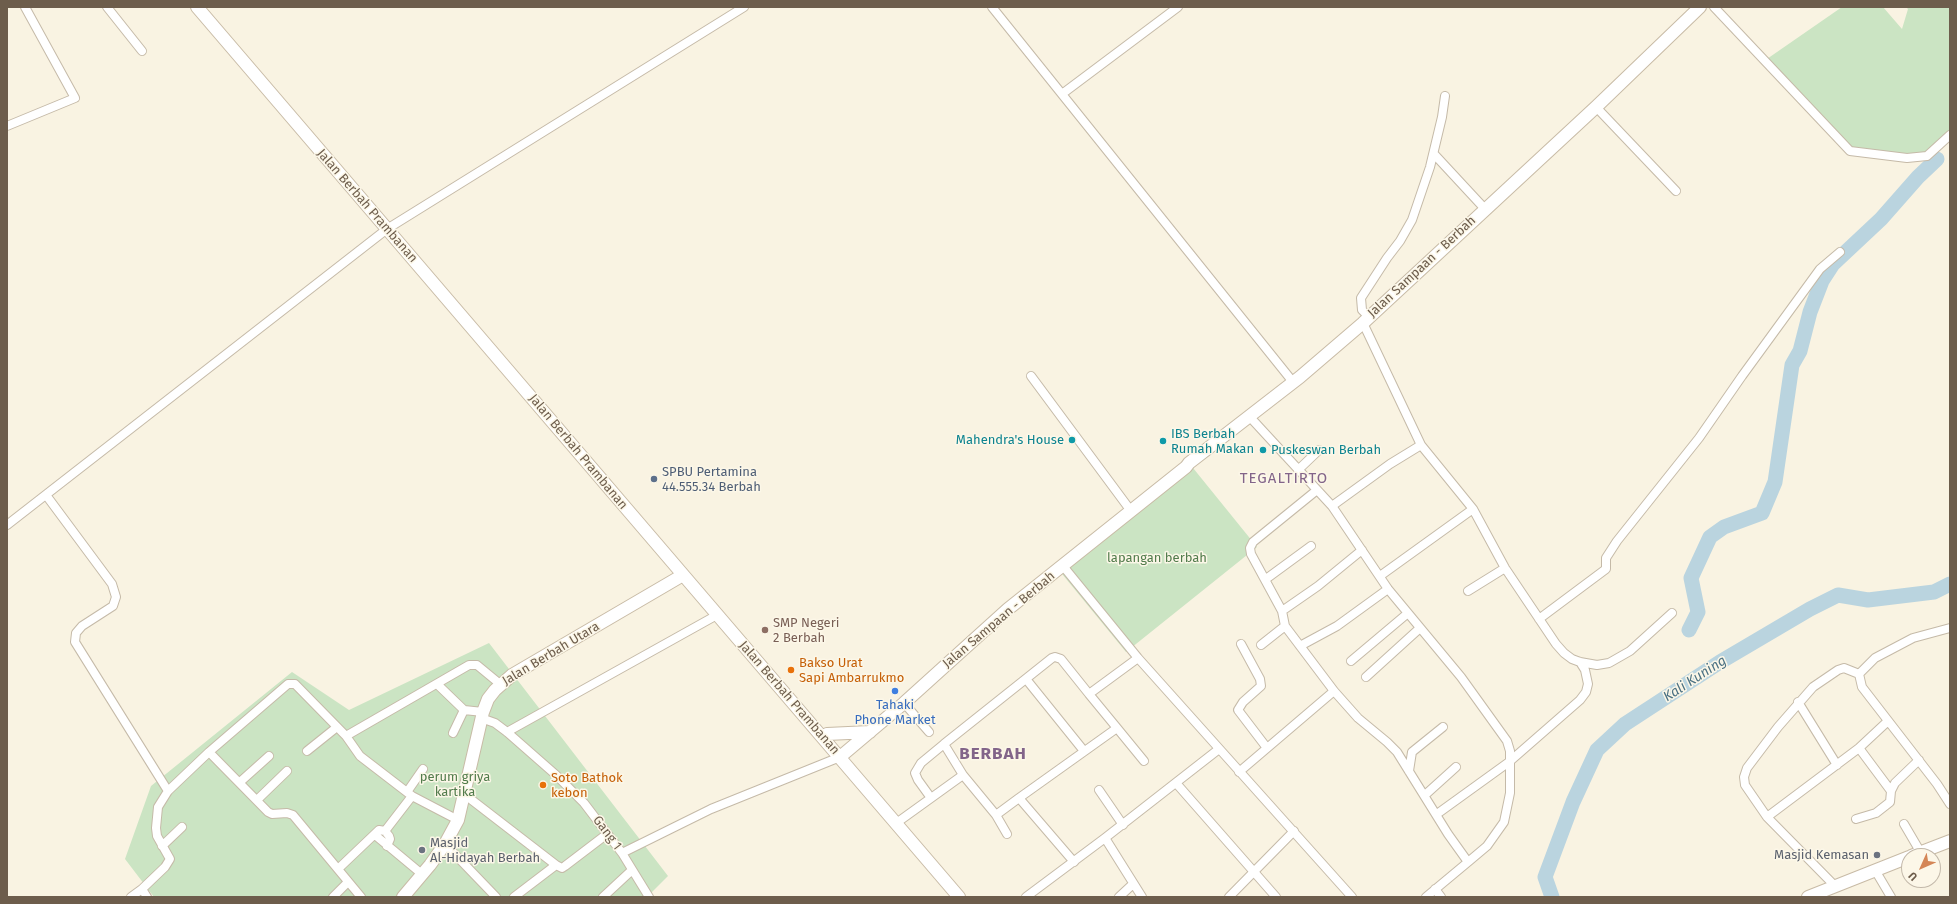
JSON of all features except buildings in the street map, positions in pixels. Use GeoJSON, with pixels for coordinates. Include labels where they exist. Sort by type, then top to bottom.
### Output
{"type":"FeatureCollection","features":[{"type":"Feature","properties":{"kind":"main road","name":"Jalan Berbah Prambanan"},"geometry":{"type":"LineString","coordinates":[[197,7],[959,897]]}},
{"type":"Feature","properties":{"kind":"main road","name":"Jalan Sampaan - Berbah"},"geometry":{"type":"LineString","coordinates":[[840,757],[904,703],[976,636],[1186,467],[1188,463],[1293,382],[1366,320],[1485,208],[1596,107],[1700,7]]}},
{"type":"Feature","properties":{"kind":"main road","name":"Jalan Berbah Utara"},"geometry":{"type":"LineString","coordinates":[[403,897],[423,875],[445,844],[458,820],[482,715],[488,699],[500,684],[512,675],[683,575]]}},
{"type":"Feature","properties":{"kind":"main road"},"geometry":{"type":"LineString","coordinates":[[823,737],[827,734],[870,732]]}},
{"type":"Feature","properties":{"kind":"main road"},"geometry":{"type":"LineString","coordinates":[[1932,848],[1950,841]]}},
{"type":"Feature","properties":{"kind":"main road"},"geometry":{"type":"LineString","coordinates":[[1808,897],[1901,860]]}},
{"type":"Feature","properties":{"kind":"street"},"geometry":{"type":"LineString","coordinates":[[7,126],[75,98],[25,7]]}},
{"type":"Feature","properties":{"kind":"street"},"geometry":{"type":"LineString","coordinates":[[107,7],[142,51]]}},
{"type":"Feature","properties":{"kind":"street"},"geometry":{"type":"LineString","coordinates":[[7,525],[260,326],[387,229],[744,7]]}},
{"type":"Feature","properties":{"kind":"street"},"geometry":{"type":"LineString","coordinates":[[992,7],[1293,382]]}},
{"type":"Feature","properties":{"kind":"street"},"geometry":{"type":"LineString","coordinates":[[1062,94],[1178,7]]}},
{"type":"Feature","properties":{"kind":"street"},"geometry":{"type":"LineString","coordinates":[[1714,7],[1850,151],[1907,158],[1927,156],[1950,135]]}},
{"type":"Feature","properties":{"kind":"street"},"geometry":{"type":"LineString","coordinates":[[1445,96],[1434,154],[1409,227],[1361,298],[1362,310],[1366,320],[1421,445],[1473,509],[1505,568],[1556,644],[1564,653],[1572,660],[1580,662],[1596,665],[1609,663],[1620,658],[1653,632],[1672,613]]}},
{"type":"Feature","properties":{"kind":"street"},"geometry":{"type":"LineString","coordinates":[[1596,107],[1676,191]]}},
{"type":"Feature","properties":{"kind":"street"},"geometry":{"type":"LineString","coordinates":[[1434,154],[1485,208]]}},
{"type":"Feature","properties":{"kind":"street"},"geometry":{"type":"LineString","coordinates":[[1539,619],[1606,570],[1606,558],[1617,541],[1702,434],[1742,376],[1820,269],[1840,252]]}},
{"type":"Feature","properties":{"kind":"street"},"geometry":{"type":"LineString","coordinates":[[1031,376],[1131,511]]}},
{"type":"Feature","properties":{"kind":"street"},"geometry":{"type":"LineString","coordinates":[[1249,416],[1332,506],[1388,588],[1461,677],[1507,741],[1510,751],[1510,793],[1504,822],[1487,846],[1426,897]]}},
{"type":"Feature","properties":{"kind":"street"},"geometry":{"type":"LineString","coordinates":[[1332,506],[1390,464],[1421,445]]}},
{"type":"Feature","properties":{"kind":"street"},"geometry":{"type":"LineString","coordinates":[[1298,470],[1319,450]]}},
{"type":"Feature","properties":{"kind":"street"},"geometry":{"type":"LineString","coordinates":[[1317,490],[1253,542],[1250,548],[1251,554],[1266,579],[1282,611],[1285,626],[1334,691],[1358,718],[1387,742],[1409,771],[1448,834],[1468,862]]}},
{"type":"Feature","properties":{"kind":"street"},"geometry":{"type":"LineString","coordinates":[[46,495],[112,584],[116,597],[113,606],[82,626],[76,633],[75,642],[168,791]]}},
{"type":"Feature","properties":{"kind":"street"},"geometry":{"type":"LineString","coordinates":[[1380,576],[1473,509]]}},
{"type":"Feature","properties":{"kind":"street"},"geometry":{"type":"LineString","coordinates":[[1266,579],[1311,546]]}},
{"type":"Feature","properties":{"kind":"street"},"geometry":{"type":"LineString","coordinates":[[1282,611],[1318,586],[1362,550]]}},
{"type":"Feature","properties":{"kind":"street"},"geometry":{"type":"LineString","coordinates":[[1063,566],[1138,658],[1352,897]]}},
{"type":"Feature","properties":{"kind":"street"},"geometry":{"type":"LineString","coordinates":[[1468,592],[1505,568]]}},
{"type":"Feature","properties":{"kind":"street"},"geometry":{"type":"LineString","coordinates":[[1300,646],[1338,626],[1388,588]]}},
{"type":"Feature","properties":{"kind":"street"},"geometry":{"type":"LineString","coordinates":[[1351,661],[1408,613]]}},
{"type":"Feature","properties":{"kind":"street"},"geometry":{"type":"LineString","coordinates":[[507,732],[718,615]]}},
{"type":"Feature","properties":{"kind":"street"},"geometry":{"type":"LineString","coordinates":[[1261,645],[1285,626]]}},
{"type":"Feature","properties":{"kind":"street"},"geometry":{"type":"LineString","coordinates":[[1366,677],[1420,628]]}},
{"type":"Feature","properties":{"kind":"street"},"geometry":{"type":"LineString","coordinates":[[1858,674],[1875,658],[1913,638],[1950,628]]}},
{"type":"Feature","properties":{"kind":"street"},"geometry":{"type":"LineString","coordinates":[[1240,644],[1260,679],[1261,686],[1243,702],[1238,710],[1267,748]]}},
{"type":"Feature","properties":{"kind":"street"},"geometry":{"type":"LineString","coordinates":[[931,798],[918,780],[915,773],[921,762],[1048,661],[1058,657],[1144,762]]}},
{"type":"Feature","properties":{"kind":"street"},"geometry":{"type":"LineString","coordinates":[[1089,694],[1138,658]]}},
{"type":"Feature","properties":{"kind":"street"},"geometry":{"type":"LineString","coordinates":[[1437,814],[1509,762],[1586,692],[1588,684],[1585,670],[1580,662]]}},
{"type":"Feature","properties":{"kind":"street"},"geometry":{"type":"LineString","coordinates":[[346,736],[469,665],[477,665],[500,684]]}},
{"type":"Feature","properties":{"kind":"street"},"geometry":{"type":"LineString","coordinates":[[1835,886],[1767,817],[1745,785],[1744,777],[1747,768],[1798,702],[1813,687],[1838,670],[1844,668],[1858,674],[1862,687],[1919,760],[1950,804]]}},
{"type":"Feature","properties":{"kind":"street"},"geometry":{"type":"LineString","coordinates":[[1026,679],[1084,751]]}},
{"type":"Feature","properties":{"kind":"street"},"geometry":{"type":"LineString","coordinates":[[131,897],[142,889],[169,861],[169,856],[157,836],[158,806],[168,791],[209,752],[285,686],[291,683],[346,736],[360,756],[410,794],[458,820]]}},
{"type":"Feature","properties":{"kind":"street"},"geometry":{"type":"LineString","coordinates":[[437,684],[464,710],[453,733]]}},
{"type":"Feature","properties":{"kind":"street"},"geometry":{"type":"LineString","coordinates":[[1239,772],[1334,691]]}},
{"type":"Feature","properties":{"kind":"street"},"geometry":{"type":"LineString","coordinates":[[1798,702],[1837,765]]}},
{"type":"Feature","properties":{"kind":"street"},"geometry":{"type":"LineString","coordinates":[[904,703],[929,732]]}},
{"type":"Feature","properties":{"kind":"street","name":"Gang 1"},"geometry":{"type":"LineString","coordinates":[[464,710],[482,715],[495,723],[556,775],[584,804],[622,853],[631,871],[649,897]]}},
{"type":"Feature","properties":{"kind":"street"},"geometry":{"type":"LineString","coordinates":[[1767,817],[1859,748],[1888,721]]}},
{"type":"Feature","properties":{"kind":"street"},"geometry":{"type":"LineString","coordinates":[[307,751],[336,727]]}},
{"type":"Feature","properties":{"kind":"street"},"geometry":{"type":"LineString","coordinates":[[996,815],[1117,728]]}},
{"type":"Feature","properties":{"kind":"street"},"geometry":{"type":"LineString","coordinates":[[1409,771],[1412,752],[1443,728]]}},
{"type":"Feature","properties":{"kind":"street"},"geometry":{"type":"LineString","coordinates":[[944,744],[963,774],[996,815],[1007,834]]}},
{"type":"Feature","properties":{"kind":"street"},"geometry":{"type":"LineString","coordinates":[[1859,748],[1891,791]]}},
{"type":"Feature","properties":{"kind":"street"},"geometry":{"type":"LineString","coordinates":[[1026,897],[1123,825],[1219,749]]}},
{"type":"Feature","properties":{"kind":"street"},"geometry":{"type":"LineString","coordinates":[[209,752],[268,812],[272,814],[287,813],[293,815],[361,897]]}},
{"type":"Feature","properties":{"kind":"street"},"geometry":{"type":"LineString","coordinates":[[240,782],[269,756]]}},
{"type":"Feature","properties":{"kind":"street"},"geometry":{"type":"LineString","coordinates":[[622,853],[711,809],[840,757]]}},
{"type":"Feature","properties":{"kind":"street"},"geometry":{"type":"LineString","coordinates":[[1856,819],[1876,812],[1890,802],[1891,791],[1894,783],[1919,760]]}},
{"type":"Feature","properties":{"kind":"street"},"geometry":{"type":"LineString","coordinates":[[1425,795],[1456,767]]}},
{"type":"Feature","properties":{"kind":"street"},"geometry":{"type":"LineString","coordinates":[[385,831],[410,794],[423,769]]}},
{"type":"Feature","properties":{"kind":"street"},"geometry":{"type":"LineString","coordinates":[[257,800],[287,771]]}},
{"type":"Feature","properties":{"kind":"street"},"geometry":{"type":"LineString","coordinates":[[895,824],[963,774]]}},
{"type":"Feature","properties":{"kind":"street"},"geometry":{"type":"LineString","coordinates":[[1176,783],[1276,897]]}},
{"type":"Feature","properties":{"kind":"street"},"geometry":{"type":"LineString","coordinates":[[1099,790],[1123,825]]}},
{"type":"Feature","properties":{"kind":"street"},"geometry":{"type":"LineString","coordinates":[[464,794],[556,866],[562,868],[607,834]]}},
{"type":"Feature","properties":{"kind":"street"},"geometry":{"type":"LineString","coordinates":[[1019,798],[1074,862]]}},
{"type":"Feature","properties":{"kind":"street"},"geometry":{"type":"LineString","coordinates":[[1904,824],[1912,848]]}},
{"type":"Feature","properties":{"kind":"street"},"geometry":{"type":"LineString","coordinates":[[162,846],[182,827]]}},
{"type":"Feature","properties":{"kind":"street"},"geometry":{"type":"LineString","coordinates":[[338,869],[379,830],[385,831],[390,839],[387,846]]}},
{"type":"Feature","properties":{"kind":"street"},"geometry":{"type":"LineString","coordinates":[[1229,897],[1294,831]]}},
{"type":"Feature","properties":{"kind":"street"},"geometry":{"type":"LineString","coordinates":[[375,835],[387,846],[399,853],[423,875]]}},
{"type":"Feature","properties":{"kind":"street"},"geometry":{"type":"LineString","coordinates":[[1105,838],[1142,897]]}},
{"type":"Feature","properties":{"kind":"street"},"geometry":{"type":"LineString","coordinates":[[445,844],[496,897]]}},
{"type":"Feature","properties":{"kind":"street"},"geometry":{"type":"LineString","coordinates":[[514,897],[556,866]]}},
{"type":"Feature","properties":{"kind":"street"},"geometry":{"type":"LineString","coordinates":[[1874,870],[1891,897]]}},
{"type":"Feature","properties":{"kind":"street"},"geometry":{"type":"LineString","coordinates":[[603,897],[631,871]]}},
{"type":"Feature","properties":{"kind":"street"},"geometry":{"type":"LineString","coordinates":[[334,897],[348,882]]}},
{"type":"Feature","properties":{"kind":"street"},"geometry":{"type":"LineString","coordinates":[[1119,897],[1133,884]]}},
{"type":"Feature","properties":{"kind":"street"},"geometry":{"type":"LineString","coordinates":[[142,889],[147,897]]}},
{"type":"Feature","properties":{"kind":"street"},"geometry":{"type":"LineString","coordinates":[[1435,890],[1441,897]]}},
{"type":"Feature","properties":{"kind":"green space"},"geometry":{"type":"Polygon","coordinates":[[[1842,7],[1883,7],[1902,29],[1908,9],[1906,7],[1950,7],[1950,132],[1927,156],[1850,151],[1764,61],[1842,7]]]}},
{"type":"Feature","properties":{"kind":"green space","name":"lapangan berbah"},"geometry":{"type":"Polygon","coordinates":[[[1189,463],[1257,547],[1126,652],[1058,569],[1189,463]]]}},
{"type":"Feature","properties":{"kind":"green space","name":"perum griya kartika"},"geometry":{"type":"Polygon","coordinates":[[[489,643],[668,876],[647,897],[154,897],[125,859],[151,786],[292,672],[349,710],[489,643]]]}},
{"type":"Feature","properties":{"kind":"waterway"},"geometry":{"type":"LineString","coordinates":[[1689,630],[1698,612],[1691,578],[1710,537],[1724,527],[1762,513],[1775,482],[1792,365],[1800,351],[1810,312],[1822,281],[1833,264],[1881,219],[1918,177],[1937,159]]}},
{"type":"Feature","properties":{"kind":"waterway","name":"Kali Kuning"},"geometry":{"type":"LineString","coordinates":[[1552,897],[1545,877],[1573,802],[1597,750],[1625,724],[1720,662],[1810,609],[1838,595],[1868,600],[1934,592],[1950,584]]}},
{"type":"Feature","properties":{"kind":"place","name":"Mahendra's House"},"geometry":{"type":"Point","coordinates":[1072,440]}},
{"type":"Feature","properties":{"kind":"place","name":"IBS Berbah Rumah Makan"},"geometry":{"type":"Point","coordinates":[1163,441]}},
{"type":"Feature","properties":{"kind":"place","name":"Puskeswan Berbah"},"geometry":{"type":"Point","coordinates":[1263,450]}},
{"type":"Feature","properties":{"kind":"place","name":"SPBU Pertamina 44.555.34 Berbah"},"geometry":{"type":"Point","coordinates":[654,479]}},
{"type":"Feature","properties":{"kind":"place","name":"SMP Negeri 2 Berbah"},"geometry":{"type":"Point","coordinates":[765,630]}},
{"type":"Feature","properties":{"kind":"place","name":"Bakso Urat Sapi Ambarrukmo"},"geometry":{"type":"Point","coordinates":[791,670]}},
{"type":"Feature","properties":{"kind":"place","name":"Tahaki Phone Market"},"geometry":{"type":"Point","coordinates":[895,691]}},
{"type":"Feature","properties":{"kind":"place","name":"Soto Bathok kebon"},"geometry":{"type":"Point","coordinates":[543,785]}},
{"type":"Feature","properties":{"kind":"place","name":"Masjid Al-Hidayah Berbah"},"geometry":{"type":"Point","coordinates":[422,850]}},
{"type":"Feature","properties":{"kind":"place","name":"Masjid Kemasan"},"geometry":{"type":"Point","coordinates":[1877,855]}},
{"type":"Feature","properties":{"kind":"district","name":"TEGALTIRTO"},"geometry":{"type":"Point","coordinates":[1284,479]}},
{"type":"Feature","properties":{"kind":"district","name":"BERBAH"},"geometry":{"type":"Point","coordinates":[993,754]}}]}
